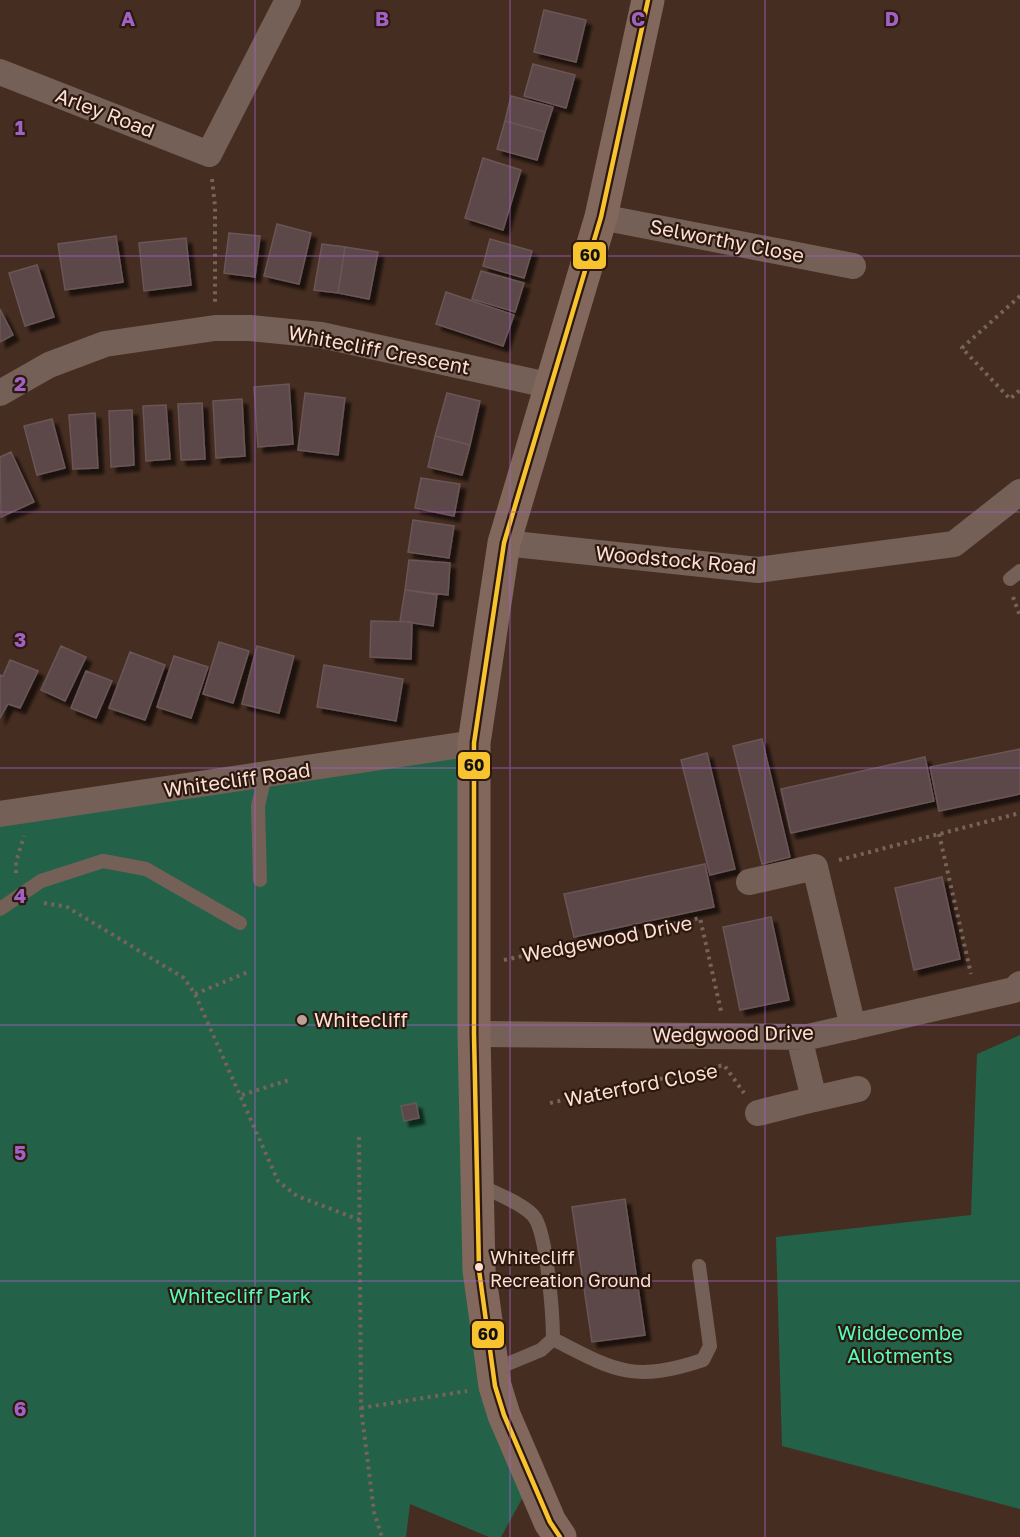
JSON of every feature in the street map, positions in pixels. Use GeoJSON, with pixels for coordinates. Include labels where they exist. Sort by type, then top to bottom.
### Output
{"type":"FeatureCollection","features":[{"type":"Feature","properties":{"kind":"main road"},"geometry":{"type":"LineString","coordinates":[[549,1532],[504,1415],[494,1378],[479,1270],[474,1034],[474,743],[504,543],[601,217],[648,0]]}},
{"type":"Feature","properties":{"kind":"street","name":"Arley Road"},"geometry":{"type":"LineString","coordinates":[[0,72],[209,154],[288,0]]}},
{"type":"Feature","properties":{"kind":"street","name":"Selworthy Close"},"geometry":{"type":"LineString","coordinates":[[601,217],[854,266]]}},
{"type":"Feature","properties":{"kind":"street","name":"Whitecliff Crescent"},"geometry":{"type":"LineString","coordinates":[[0,393],[49,365],[105,344],[215,328],[250,328],[321,334],[552,386]]}},
{"type":"Feature","properties":{"kind":"street","name":"Woodstock Road"},"geometry":{"type":"LineString","coordinates":[[504,543],[758,570],[954,544],[1020,492]]}},
{"type":"Feature","properties":{"kind":"street","name":"Whitecliff Road"},"geometry":{"type":"LineString","coordinates":[[0,814],[474,743]]}},
{"type":"Feature","properties":{"kind":"street"},"geometry":{"type":"LineString","coordinates":[[749,882],[815,867],[853,1028]]}},
{"type":"Feature","properties":{"kind":"street","name":"Wedgwood Drive"},"geometry":{"type":"LineString","coordinates":[[474,1034],[800,1036],[853,1028],[976,999],[1014,990],[1020,984]]}},
{"type":"Feature","properties":{"kind":"street"},"geometry":{"type":"LineString","coordinates":[[800,1036],[814,1099]]}},
{"type":"Feature","properties":{"kind":"street"},"geometry":{"type":"LineString","coordinates":[[758,1113],[858,1089]]}},
{"type":"Feature","properties":{"kind":"lane"},"geometry":{"type":"LineString","coordinates":[[260,880],[258,806],[265,776]]}},
{"type":"Feature","properties":{"kind":"lane"},"geometry":{"type":"LineString","coordinates":[[0,909],[41,881],[103,861],[146,869],[240,923]]}},
{"type":"Feature","properties":{"kind":"lane"},"geometry":{"type":"LineString","coordinates":[[477,1184],[526,1209],[536,1218],[553,1318],[553,1339],[541,1350],[494,1378]]}},
{"type":"Feature","properties":{"kind":"lane"},"geometry":{"type":"LineString","coordinates":[[553,1339],[616,1369],[647,1374],[668,1372],[703,1360],[710,1346],[699,1266]]}},
{"type":"Feature","properties":{"kind":"path"},"geometry":{"type":"LineString","coordinates":[[214,206],[215,328]]}},
{"type":"Feature","properties":{"kind":"path"},"geometry":{"type":"LineString","coordinates":[[1020,296],[962,348],[1010,399],[1020,390]]}},
{"type":"Feature","properties":{"kind":"path"},"geometry":{"type":"LineString","coordinates":[[32,809],[16,862],[17,897],[67,907],[184,978],[195,994],[242,1095],[278,1181],[297,1196],[360,1220]]}},
{"type":"Feature","properties":{"kind":"path"},"geometry":{"type":"LineString","coordinates":[[815,867],[1020,813]]}},
{"type":"Feature","properties":{"kind":"path"},"geometry":{"type":"LineString","coordinates":[[939,834],[976,999]]}},
{"type":"Feature","properties":{"kind":"path","name":"Wedgewood Drive"},"geometry":{"type":"LineString","coordinates":[[504,960],[700,918],[726,1036]]}},
{"type":"Feature","properties":{"kind":"path"},"geometry":{"type":"LineString","coordinates":[[195,994],[249,972]]}},
{"type":"Feature","properties":{"kind":"path","name":"Waterford Close"},"geometry":{"type":"LineString","coordinates":[[550,1103],[724,1065],[758,1113]]}},
{"type":"Feature","properties":{"kind":"path"},"geometry":{"type":"LineString","coordinates":[[242,1095],[292,1079]]}},
{"type":"Feature","properties":{"kind":"path"},"geometry":{"type":"LineString","coordinates":[[359,1137],[361,1408],[374,1512],[382,1537]]}},
{"type":"Feature","properties":{"kind":"path"},"geometry":{"type":"LineString","coordinates":[[361,1408],[494,1378]]}},
{"type":"Feature","properties":{"kind":"green space","name":"Whitecliff Park"},"geometry":{"type":"Polygon","coordinates":[[[474,743],[479,1270],[532,1481],[501,1537],[489,1537],[410,1504],[406,1537],[0,1537],[0,814],[474,743]]]}},
{"type":"Feature","properties":{"kind":"green space","name":"Widdecombe Allotments"},"geometry":{"type":"Polygon","coordinates":[[[1020,1035],[1020,1509],[782,1446],[776,1237],[971,1215],[977,1054],[1020,1035]]]}},
{"type":"Feature","properties":{"kind":"building"},"geometry":{"type":"Polygon","coordinates":[[[544,10],[586,20],[576,62],[534,52],[544,10]]]}},
{"type":"Feature","properties":{"kind":"building"},"geometry":{"type":"Polygon","coordinates":[[[533,64],[575,75],[566,108],[524,96],[533,64]]]}},
{"type":"Feature","properties":{"kind":"building"},"geometry":{"type":"Polygon","coordinates":[[[511,96],[553,107],[545,132],[505,121],[511,96]]]}},
{"type":"Feature","properties":{"kind":"building"},"geometry":{"type":"Polygon","coordinates":[[[505,121],[545,132],[537,160],[497,149],[505,121]]]}},
{"type":"Feature","properties":{"kind":"building"},"geometry":{"type":"Polygon","coordinates":[[[483,158],[521,170],[503,230],[465,218],[483,158]]]}},
{"type":"Feature","properties":{"kind":"building"},"geometry":{"type":"Polygon","coordinates":[[[277,224],[311,233],[299,284],[264,276],[277,224]]]}},
{"type":"Feature","properties":{"kind":"building"},"geometry":{"type":"Polygon","coordinates":[[[229,233],[260,236],[255,277],[224,273],[229,233]]]}},
{"type":"Feature","properties":{"kind":"building"},"geometry":{"type":"Polygon","coordinates":[[[116,236],[123,282],[65,290],[58,244],[116,236]]]}},
{"type":"Feature","properties":{"kind":"building"},"geometry":{"type":"Polygon","coordinates":[[[186,238],[191,285],[144,291],[139,243],[186,238]]]}},
{"type":"Feature","properties":{"kind":"building"},"geometry":{"type":"Polygon","coordinates":[[[490,239],[532,251],[524,278],[483,266],[490,239]]]}},
{"type":"Feature","properties":{"kind":"building"},"geometry":{"type":"Polygon","coordinates":[[[322,244],[345,247],[338,293],[314,290],[322,244]]]}},
{"type":"Feature","properties":{"kind":"building"},"geometry":{"type":"Polygon","coordinates":[[[345,247],[378,252],[369,299],[338,293],[345,247]]]}},
{"type":"Feature","properties":{"kind":"building"},"geometry":{"type":"Polygon","coordinates":[[[37,265],[54,317],[25,326],[9,273],[37,265]]]}},
{"type":"Feature","properties":{"kind":"building"},"geometry":{"type":"Polygon","coordinates":[[[481,271],[524,283],[515,312],[472,299],[481,271]]]}},
{"type":"Feature","properties":{"kind":"building"},"geometry":{"type":"Polygon","coordinates":[[[446,292],[514,315],[503,346],[436,324],[446,292]]]}},
{"type":"Feature","properties":{"kind":"building"},"geometry":{"type":"Polygon","coordinates":[[[0,309],[13,335],[0,342],[0,309]]]}},
{"type":"Feature","properties":{"kind":"building"},"geometry":{"type":"Polygon","coordinates":[[[289,384],[293,444],[258,447],[254,387],[289,384]]]}},
{"type":"Feature","properties":{"kind":"building"},"geometry":{"type":"Polygon","coordinates":[[[305,393],[345,398],[338,455],[298,450],[305,393]]]}},
{"type":"Feature","properties":{"kind":"building"},"geometry":{"type":"Polygon","coordinates":[[[447,393],[480,401],[470,445],[435,436],[447,393]]]}},
{"type":"Feature","properties":{"kind":"building"},"geometry":{"type":"Polygon","coordinates":[[[242,399],[245,456],[216,458],[213,401],[242,399]]]}},
{"type":"Feature","properties":{"kind":"building"},"geometry":{"type":"Polygon","coordinates":[[[202,403],[205,459],[181,460],[178,404],[202,403]]]}},
{"type":"Feature","properties":{"kind":"building"},"geometry":{"type":"Polygon","coordinates":[[[166,405],[170,459],[146,461],[143,406],[166,405]]]}},
{"type":"Feature","properties":{"kind":"building"},"geometry":{"type":"Polygon","coordinates":[[[132,410],[134,465],[111,467],[109,411],[132,410]]]}},
{"type":"Feature","properties":{"kind":"building"},"geometry":{"type":"Polygon","coordinates":[[[95,413],[98,468],[73,469],[69,415],[95,413]]]}},
{"type":"Feature","properties":{"kind":"building"},"geometry":{"type":"Polygon","coordinates":[[[52,419],[65,468],[37,475],[24,426],[52,419]]]}},
{"type":"Feature","properties":{"kind":"building"},"geometry":{"type":"Polygon","coordinates":[[[435,436],[470,445],[462,475],[428,467],[435,436]]]}},
{"type":"Feature","properties":{"kind":"building"},"geometry":{"type":"Polygon","coordinates":[[[11,452],[34,502],[1,517],[0,457],[11,452]]]}},
{"type":"Feature","properties":{"kind":"building"},"geometry":{"type":"Polygon","coordinates":[[[421,478],[460,484],[454,516],[415,508],[421,478]]]}},
{"type":"Feature","properties":{"kind":"building"},"geometry":{"type":"Polygon","coordinates":[[[413,520],[454,526],[449,558],[408,552],[413,520]]]}},
{"type":"Feature","properties":{"kind":"building"},"geometry":{"type":"Polygon","coordinates":[[[409,560],[450,563],[448,595],[405,590],[409,560]]]}},
{"type":"Feature","properties":{"kind":"building"},"geometry":{"type":"Polygon","coordinates":[[[405,590],[437,595],[433,626],[400,621],[405,590]]]}},
{"type":"Feature","properties":{"kind":"building"},"geometry":{"type":"Polygon","coordinates":[[[371,621],[412,622],[411,659],[370,657],[371,621]]]}},
{"type":"Feature","properties":{"kind":"building"},"geometry":{"type":"Polygon","coordinates":[[[219,642],[249,651],[233,703],[203,694],[219,642]]]}},
{"type":"Feature","properties":{"kind":"building"},"geometry":{"type":"Polygon","coordinates":[[[61,646],[86,657],[65,701],[41,690],[61,646]]]}},
{"type":"Feature","properties":{"kind":"building"},"geometry":{"type":"Polygon","coordinates":[[[257,646],[294,656],[279,713],[242,704],[257,646]]]}},
{"type":"Feature","properties":{"kind":"building"},"geometry":{"type":"Polygon","coordinates":[[[130,652],[165,665],[145,720],[109,708],[130,652]]]}},
{"type":"Feature","properties":{"kind":"building"},"geometry":{"type":"Polygon","coordinates":[[[174,656],[208,667],[191,718],[157,707],[174,656]]]}},
{"type":"Feature","properties":{"kind":"building"},"geometry":{"type":"Polygon","coordinates":[[[10,660],[38,671],[20,708],[8,704],[0,718],[0,675],[3,676],[10,660]]]}},
{"type":"Feature","properties":{"kind":"building"},"geometry":{"type":"Polygon","coordinates":[[[324,665],[403,679],[396,721],[317,707],[324,665]]]}},
{"type":"Feature","properties":{"kind":"building"},"geometry":{"type":"Polygon","coordinates":[[[86,671],[112,681],[96,718],[71,708],[86,671]]]}},
{"type":"Feature","properties":{"kind":"building"},"geometry":{"type":"Polygon","coordinates":[[[762,739],[790,857],[762,864],[733,746],[762,739]]]}},
{"type":"Feature","properties":{"kind":"building"},"geometry":{"type":"Polygon","coordinates":[[[1020,749],[1020,794],[939,811],[930,767],[1020,749]]]}},
{"type":"Feature","properties":{"kind":"building"},"geometry":{"type":"Polygon","coordinates":[[[707,753],[735,869],[710,875],[681,760],[707,753]]]}},
{"type":"Feature","properties":{"kind":"building"},"geometry":{"type":"Polygon","coordinates":[[[925,757],[934,801],[791,833],[781,789],[925,757]]]}},
{"type":"Feature","properties":{"kind":"building"},"geometry":{"type":"Polygon","coordinates":[[[705,864],[714,907],[574,937],[564,894],[705,864]]]}},
{"type":"Feature","properties":{"kind":"building"},"geometry":{"type":"Polygon","coordinates":[[[942,877],[960,959],[914,970],[895,888],[942,877]]]}},
{"type":"Feature","properties":{"kind":"building"},"geometry":{"type":"Polygon","coordinates":[[[771,917],[789,1000],[740,1010],[723,927],[771,917]]]}},
{"type":"Feature","properties":{"kind":"building"},"geometry":{"type":"Polygon","coordinates":[[[416,1103],[419,1118],[404,1121],[401,1106],[416,1103]]]}},
{"type":"Feature","properties":{"kind":"building"},"geometry":{"type":"Polygon","coordinates":[[[625,1199],[645,1335],[592,1342],[572,1207],[625,1199]]]}},
{"type":"Feature","properties":{"kind":"transit line","name":"60"},"geometry":{"type":"LineString","coordinates":[[560,1537],[550,1522],[504,1415],[495,1386],[479,1270],[474,1034],[474,743],[504,543],[601,217],[648,0]]}},
{"type":"Feature","properties":{"kind":"place","name":"Whitecliff"},"geometry":{"type":"Point","coordinates":[302,1020]}},
{"type":"Feature","properties":{"kind":"place","name":"Whitecliff Recreation Ground"},"geometry":{"type":"Point","coordinates":[479,1267]}}]}
